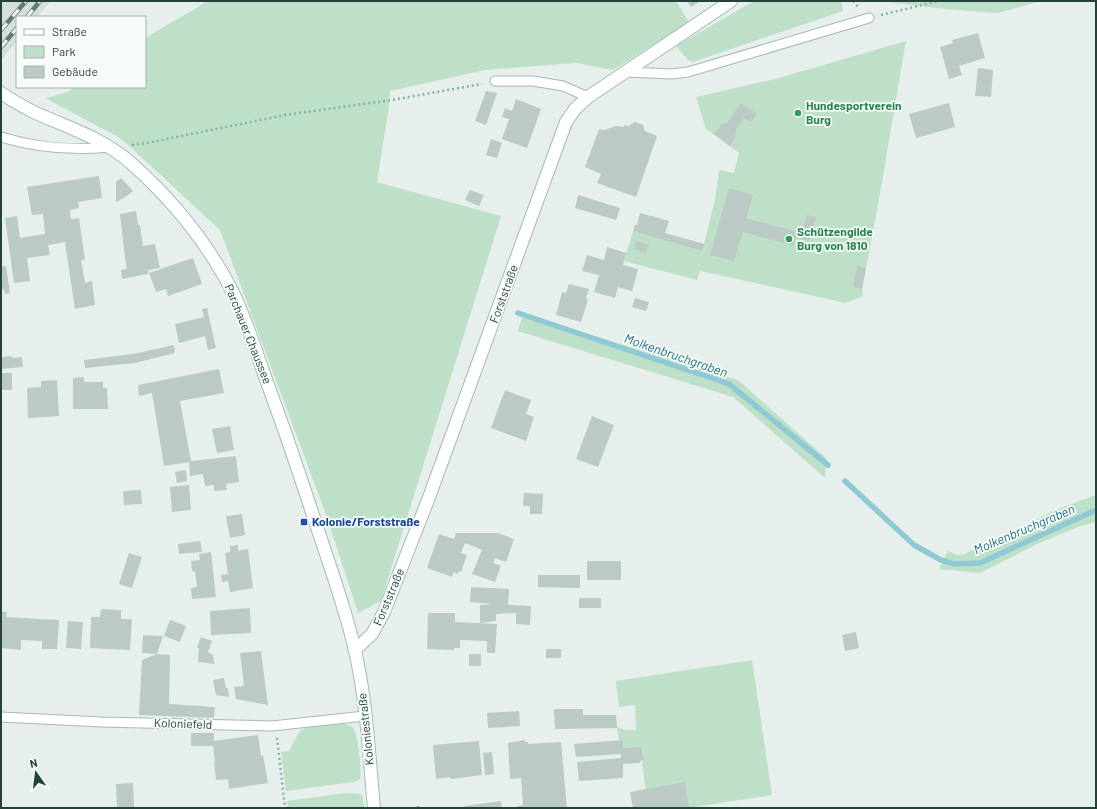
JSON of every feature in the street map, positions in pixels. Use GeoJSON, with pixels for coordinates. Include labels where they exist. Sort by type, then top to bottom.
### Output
{"type":"FeatureCollection","features":[{"type":"Feature","properties":{"kind":"street","name":"Forststraße"},"geometry":{"type":"LineString","coordinates":[[355,650],[372,634],[384,612],[430,493],[566,122],[575,109],[588,97],[731,1]]}},
{"type":"Feature","properties":{"kind":"street","name":"Parchauer Chaussee"},"geometry":{"type":"LineString","coordinates":[[1,93],[23,107],[89,135],[110,147],[131,163],[155,186],[183,216],[205,246],[224,277],[239,308],[256,350],[335,580],[355,650]]}},
{"type":"Feature","properties":{"kind":"street","name":"Koloniestraße"},"geometry":{"type":"LineString","coordinates":[[355,650],[365,716],[374,808]]}},
{"type":"Feature","properties":{"kind":"lane"},"geometry":{"type":"LineString","coordinates":[[626,72],[672,74],[688,72],[869,18]]}},
{"type":"Feature","properties":{"kind":"lane"},"geometry":{"type":"LineString","coordinates":[[495,82],[534,81],[563,86],[588,97]]}},
{"type":"Feature","properties":{"kind":"lane"},"geometry":{"type":"LineString","coordinates":[[1,137],[59,149],[85,150],[110,147]]}},
{"type":"Feature","properties":{"kind":"lane","name":"Koloniefeld"},"geometry":{"type":"LineString","coordinates":[[1,717],[101,722],[275,726],[365,716]]}},
{"type":"Feature","properties":{"kind":"path"},"geometry":{"type":"LineString","coordinates":[[853,1],[869,18],[939,1]]}},
{"type":"Feature","properties":{"kind":"path"},"geometry":{"type":"LineString","coordinates":[[110,147],[147,143],[285,115],[392,100],[495,82]]}},
{"type":"Feature","properties":{"kind":"path"},"geometry":{"type":"LineString","coordinates":[[275,726],[285,808]]}},
{"type":"Feature","properties":{"kind":"shaded area"},"geometry":{"type":"Polygon","coordinates":[[[51,1],[38,16],[16,16],[16,42],[1,60],[1,2],[51,1]]]}},
{"type":"Feature","properties":{"kind":"green space"},"geometry":{"type":"Polygon","coordinates":[[[208,1],[676,1],[689,22],[613,70],[576,63],[485,70],[390,91],[377,182],[501,216],[381,601],[358,613],[327,517],[220,230],[118,137],[45,98],[68,92],[73,88],[146,88],[146,37],[208,1]]]}},
{"type":"Feature","properties":{"kind":"green space"},"geometry":{"type":"Polygon","coordinates":[[[754,1],[840,1],[843,11],[693,62],[688,60],[676,46],[754,1]]]}},
{"type":"Feature","properties":{"kind":"green space"},"geometry":{"type":"Polygon","coordinates":[[[880,1],[1041,1],[998,13],[944,9],[880,1]]]}},
{"type":"Feature","properties":{"kind":"green space"},"geometry":{"type":"Polygon","coordinates":[[[906,41],[862,289],[863,296],[846,303],[700,271],[697,280],[624,261],[635,225],[704,244],[715,200],[719,170],[734,173],[739,153],[706,129],[696,97],[775,79],[906,41]]]}},
{"type":"Feature","properties":{"kind":"green space"},"geometry":{"type":"Polygon","coordinates":[[[523,314],[738,380],[826,458],[825,478],[733,397],[518,331],[523,314]]]}},
{"type":"Feature","properties":{"kind":"green space"},"geometry":{"type":"Polygon","coordinates":[[[1096,495],[1096,522],[1081,526],[1037,544],[980,573],[939,569],[948,551],[958,555],[964,554],[1017,530],[1053,511],[1096,495]]]}},
{"type":"Feature","properties":{"kind":"green space"},"geometry":{"type":"Polygon","coordinates":[[[752,660],[772,795],[688,808],[648,808],[642,761],[644,760],[643,747],[623,748],[623,740],[619,740],[617,728],[617,726],[624,730],[636,730],[635,705],[619,707],[616,681],[752,660]]]}},
{"type":"Feature","properties":{"kind":"green space"},"geometry":{"type":"Polygon","coordinates":[[[339,723],[350,726],[355,731],[359,755],[360,779],[354,782],[286,791],[281,752],[289,751],[299,732],[307,727],[339,723]]]}},
{"type":"Feature","properties":{"kind":"green space"},"geometry":{"type":"Polygon","coordinates":[[[346,793],[361,794],[364,808],[288,808],[287,801],[346,793]]]}},
{"type":"Feature","properties":{"kind":"building"},"geometry":{"type":"Polygon","coordinates":[[[687,1],[701,1],[691,7],[687,1]]]}},
{"type":"Feature","properties":{"kind":"building"},"geometry":{"type":"Polygon","coordinates":[[[978,33],[985,58],[959,66],[962,75],[949,79],[940,47],[953,43],[952,40],[978,33]]]}},
{"type":"Feature","properties":{"kind":"building"},"geometry":{"type":"Polygon","coordinates":[[[978,68],[993,70],[991,97],[975,96],[978,68]]]}},
{"type":"Feature","properties":{"kind":"building"},"geometry":{"type":"Polygon","coordinates":[[[486,91],[497,93],[486,125],[475,121],[486,91]]]}},
{"type":"Feature","properties":{"kind":"building"},"geometry":{"type":"Polygon","coordinates":[[[516,99],[541,109],[527,148],[502,139],[509,119],[502,117],[505,108],[512,111],[516,99]]]}},
{"type":"Feature","properties":{"kind":"building"},"geometry":{"type":"Polygon","coordinates":[[[741,103],[757,114],[751,122],[744,118],[736,129],[735,138],[730,146],[714,134],[722,124],[727,123],[741,103]]]}},
{"type":"Feature","properties":{"kind":"building"},"geometry":{"type":"Polygon","coordinates":[[[949,103],[955,127],[916,138],[909,114],[949,103]]]}},
{"type":"Feature","properties":{"kind":"building"},"geometry":{"type":"Polygon","coordinates":[[[635,122],[643,125],[645,131],[657,136],[636,197],[597,183],[601,174],[585,167],[599,129],[604,130],[616,126],[624,127],[624,125],[629,126],[635,122]]]}},
{"type":"Feature","properties":{"kind":"building"},"geometry":{"type":"Polygon","coordinates":[[[491,139],[502,143],[497,158],[486,155],[491,139]]]}},
{"type":"Feature","properties":{"kind":"building"},"geometry":{"type":"Polygon","coordinates":[[[99,176],[102,198],[78,202],[79,208],[70,210],[71,219],[79,218],[85,260],[81,260],[85,283],[92,281],[95,305],[75,309],[65,242],[48,245],[50,255],[27,258],[30,281],[14,283],[5,218],[17,216],[20,238],[45,234],[43,214],[32,215],[27,187],[99,176]]]}},
{"type":"Feature","properties":{"kind":"building"},"geometry":{"type":"Polygon","coordinates":[[[121,178],[133,191],[116,202],[116,182],[121,178]]]}},
{"type":"Feature","properties":{"kind":"building"},"geometry":{"type":"Polygon","coordinates":[[[729,188],[753,195],[746,218],[797,232],[793,246],[743,232],[734,261],[710,255],[729,188]]]}},
{"type":"Feature","properties":{"kind":"building"},"geometry":{"type":"Polygon","coordinates":[[[470,190],[484,195],[479,206],[465,200],[470,190]]]}},
{"type":"Feature","properties":{"kind":"building"},"geometry":{"type":"Polygon","coordinates":[[[578,195],[620,208],[616,220],[575,208],[578,195]]]}},
{"type":"Feature","properties":{"kind":"building"},"geometry":{"type":"Polygon","coordinates":[[[136,211],[143,246],[155,244],[160,268],[148,270],[148,274],[122,279],[121,270],[127,269],[120,214],[136,211]]]}},
{"type":"Feature","properties":{"kind":"building"},"geometry":{"type":"Polygon","coordinates":[[[640,213],[669,221],[665,233],[704,244],[702,251],[633,231],[635,225],[637,225],[640,213]]]}},
{"type":"Feature","properties":{"kind":"building"},"geometry":{"type":"Polygon","coordinates":[[[807,215],[816,217],[809,241],[800,239],[807,215]]]}},
{"type":"Feature","properties":{"kind":"building"},"geometry":{"type":"Polygon","coordinates":[[[636,241],[649,245],[646,253],[634,249],[636,241]]]}},
{"type":"Feature","properties":{"kind":"building"},"geometry":{"type":"Polygon","coordinates":[[[607,247],[626,253],[623,265],[638,269],[632,291],[618,287],[615,298],[594,292],[599,275],[582,271],[587,255],[604,260],[607,247]]]}},
{"type":"Feature","properties":{"kind":"building"},"geometry":{"type":"Polygon","coordinates":[[[193,258],[202,284],[168,296],[166,289],[156,292],[149,273],[193,258]]]}},
{"type":"Feature","properties":{"kind":"building"},"geometry":{"type":"Polygon","coordinates":[[[1,266],[6,266],[10,293],[5,294],[4,289],[1,290],[1,266]]]}},
{"type":"Feature","properties":{"kind":"building"},"geometry":{"type":"Polygon","coordinates":[[[857,266],[866,268],[862,289],[853,287],[857,266]]]}},
{"type":"Feature","properties":{"kind":"building"},"geometry":{"type":"Polygon","coordinates":[[[569,284],[589,289],[586,298],[588,299],[581,322],[556,315],[562,292],[566,293],[569,284]]]}},
{"type":"Feature","properties":{"kind":"building"},"geometry":{"type":"Polygon","coordinates":[[[635,298],[649,302],[646,311],[632,307],[635,298]]]}},
{"type":"Feature","properties":{"kind":"building"},"geometry":{"type":"Polygon","coordinates":[[[207,308],[216,348],[208,350],[205,336],[179,343],[175,324],[204,317],[202,309],[207,308]]]}},
{"type":"Feature","properties":{"kind":"building"},"geometry":{"type":"Polygon","coordinates":[[[174,345],[175,353],[135,363],[85,368],[84,360],[133,354],[174,345]]]}},
{"type":"Feature","properties":{"kind":"building"},"geometry":{"type":"Polygon","coordinates":[[[12,356],[12,358],[22,357],[23,367],[1,369],[1,357],[12,356]]]}},
{"type":"Feature","properties":{"kind":"building"},"geometry":{"type":"Polygon","coordinates":[[[219,369],[224,393],[180,401],[191,461],[236,456],[239,482],[226,484],[227,490],[214,491],[214,485],[205,486],[203,474],[190,476],[189,462],[164,466],[152,393],[139,396],[138,385],[219,369]]]}},
{"type":"Feature","properties":{"kind":"building"},"geometry":{"type":"Polygon","coordinates":[[[1,373],[12,373],[12,390],[1,390],[1,373]]]}},
{"type":"Feature","properties":{"kind":"building"},"geometry":{"type":"Polygon","coordinates":[[[84,377],[84,382],[103,382],[103,388],[107,388],[108,409],[73,409],[73,378],[84,377]]]}},
{"type":"Feature","properties":{"kind":"building"},"geometry":{"type":"Polygon","coordinates":[[[57,380],[59,416],[28,418],[27,388],[41,387],[41,381],[57,380]]]}},
{"type":"Feature","properties":{"kind":"building"},"geometry":{"type":"Polygon","coordinates":[[[505,390],[531,400],[526,414],[534,417],[526,441],[491,428],[505,390]]]}},
{"type":"Feature","properties":{"kind":"building"},"geometry":{"type":"Polygon","coordinates":[[[592,416],[614,425],[598,467],[576,459],[592,416]]]}},
{"type":"Feature","properties":{"kind":"building"},"geometry":{"type":"Polygon","coordinates":[[[230,426],[234,450],[217,453],[212,429],[230,426]]]}},
{"type":"Feature","properties":{"kind":"building"},"geometry":{"type":"Polygon","coordinates":[[[186,470],[187,481],[177,483],[175,472],[186,470]]]}},
{"type":"Feature","properties":{"kind":"building"},"geometry":{"type":"Polygon","coordinates":[[[189,485],[191,510],[172,512],[170,487],[189,485]]]}},
{"type":"Feature","properties":{"kind":"building"},"geometry":{"type":"Polygon","coordinates":[[[141,490],[142,504],[124,505],[123,491],[141,490]]]}},
{"type":"Feature","properties":{"kind":"building"},"geometry":{"type":"Polygon","coordinates":[[[524,493],[543,494],[542,514],[530,514],[530,506],[523,506],[524,493]]]}},
{"type":"Feature","properties":{"kind":"building"},"geometry":{"type":"Polygon","coordinates":[[[242,514],[245,535],[230,538],[226,516],[242,514]]]}},
{"type":"Feature","properties":{"kind":"building"},"geometry":{"type":"Polygon","coordinates":[[[456,533],[498,533],[514,539],[506,562],[495,558],[493,563],[501,566],[495,582],[472,574],[482,550],[465,543],[461,553],[467,555],[461,572],[459,571],[458,574],[454,572],[452,577],[427,568],[439,534],[454,539],[456,533]]]}},
{"type":"Feature","properties":{"kind":"building"},"geometry":{"type":"Polygon","coordinates":[[[200,541],[202,552],[179,554],[178,544],[200,541]]]}},
{"type":"Feature","properties":{"kind":"building"},"geometry":{"type":"Polygon","coordinates":[[[238,545],[238,551],[248,549],[253,588],[230,592],[228,581],[222,582],[221,575],[228,574],[225,553],[230,552],[230,546],[238,545]]]}},
{"type":"Feature","properties":{"kind":"building"},"geometry":{"type":"Polygon","coordinates":[[[211,552],[216,597],[192,599],[191,588],[197,587],[195,571],[192,571],[191,561],[200,560],[199,554],[211,552]]]}},
{"type":"Feature","properties":{"kind":"building"},"geometry":{"type":"Polygon","coordinates":[[[129,553],[142,557],[132,588],[119,584],[129,553]]]}},
{"type":"Feature","properties":{"kind":"building"},"geometry":{"type":"Polygon","coordinates":[[[587,561],[621,561],[621,580],[587,580],[587,561]]]}},
{"type":"Feature","properties":{"kind":"building"},"geometry":{"type":"Polygon","coordinates":[[[538,575],[580,575],[580,588],[538,587],[538,575]]]}},
{"type":"Feature","properties":{"kind":"building"},"geometry":{"type":"Polygon","coordinates":[[[471,587],[509,589],[508,605],[531,606],[530,625],[516,624],[516,613],[496,614],[496,621],[480,623],[480,605],[493,604],[470,602],[471,587]]]}},
{"type":"Feature","properties":{"kind":"building"},"geometry":{"type":"Polygon","coordinates":[[[579,598],[601,598],[601,608],[579,608],[579,598]]]}},
{"type":"Feature","properties":{"kind":"building"},"geometry":{"type":"Polygon","coordinates":[[[250,608],[251,633],[211,635],[210,611],[250,608]]]}},
{"type":"Feature","properties":{"kind":"building"},"geometry":{"type":"Polygon","coordinates":[[[101,609],[121,610],[121,619],[132,619],[130,650],[90,648],[91,617],[100,617],[101,609]]]}},
{"type":"Feature","properties":{"kind":"building"},"geometry":{"type":"Polygon","coordinates":[[[1,612],[7,612],[6,617],[59,620],[57,649],[42,649],[42,641],[21,640],[21,650],[1,648],[1,612]]]}},
{"type":"Feature","properties":{"kind":"building"},"geometry":{"type":"Polygon","coordinates":[[[428,613],[455,613],[455,622],[497,624],[495,653],[487,653],[487,641],[460,640],[460,648],[454,648],[454,650],[427,649],[428,613]]]}},
{"type":"Feature","properties":{"kind":"building"},"geometry":{"type":"Polygon","coordinates":[[[170,620],[186,626],[180,642],[164,636],[170,620]]]}},
{"type":"Feature","properties":{"kind":"building"},"geometry":{"type":"Polygon","coordinates":[[[68,621],[83,622],[81,649],[66,648],[68,621]]]}},
{"type":"Feature","properties":{"kind":"building"},"geometry":{"type":"Polygon","coordinates":[[[856,632],[859,648],[845,651],[842,635],[856,632]]]}},
{"type":"Feature","properties":{"kind":"building"},"geometry":{"type":"Polygon","coordinates":[[[143,635],[163,636],[157,654],[142,653],[143,635]]]}},
{"type":"Feature","properties":{"kind":"building"},"geometry":{"type":"Polygon","coordinates":[[[201,637],[212,641],[208,652],[213,655],[214,664],[198,662],[199,648],[197,648],[201,637]]]}},
{"type":"Feature","properties":{"kind":"building"},"geometry":{"type":"Polygon","coordinates":[[[546,649],[561,649],[561,658],[546,658],[546,649]]]}},
{"type":"Feature","properties":{"kind":"building"},"geometry":{"type":"Polygon","coordinates":[[[261,651],[268,705],[236,699],[234,687],[244,686],[240,653],[261,651]]]}},
{"type":"Feature","properties":{"kind":"building"},"geometry":{"type":"Polygon","coordinates":[[[157,654],[170,655],[169,704],[215,707],[214,718],[139,715],[142,660],[157,654]]]}},
{"type":"Feature","properties":{"kind":"building"},"geometry":{"type":"Polygon","coordinates":[[[469,654],[481,654],[481,666],[469,666],[469,654]]]}},
{"type":"Feature","properties":{"kind":"building"},"geometry":{"type":"Polygon","coordinates":[[[224,678],[226,688],[228,688],[229,697],[216,695],[213,680],[224,678]]]}},
{"type":"Feature","properties":{"kind":"building"},"geometry":{"type":"Polygon","coordinates":[[[554,709],[583,709],[583,715],[616,715],[617,728],[555,729],[554,709]]]}},
{"type":"Feature","properties":{"kind":"building"},"geometry":{"type":"Polygon","coordinates":[[[519,711],[520,726],[488,728],[487,713],[519,711]]]}},
{"type":"Feature","properties":{"kind":"building"},"geometry":{"type":"Polygon","coordinates":[[[191,733],[214,733],[214,741],[258,735],[261,756],[263,755],[268,783],[229,789],[228,779],[216,780],[213,746],[191,746],[191,733]]]}},
{"type":"Feature","properties":{"kind":"building"},"geometry":{"type":"Polygon","coordinates":[[[525,740],[528,744],[561,742],[567,808],[511,808],[523,805],[521,778],[510,779],[508,743],[525,740]]]}},
{"type":"Feature","properties":{"kind":"building"},"geometry":{"type":"Polygon","coordinates":[[[623,740],[623,748],[642,747],[644,760],[640,761],[640,763],[623,764],[623,778],[579,781],[577,762],[621,758],[621,754],[576,757],[574,744],[623,740]]]}},
{"type":"Feature","properties":{"kind":"building"},"geometry":{"type":"Polygon","coordinates":[[[479,741],[482,775],[451,779],[450,777],[436,779],[433,745],[479,741]]]}},
{"type":"Feature","properties":{"kind":"building"},"geometry":{"type":"Polygon","coordinates":[[[492,752],[494,774],[485,775],[483,753],[492,752]]]}},
{"type":"Feature","properties":{"kind":"building"},"geometry":{"type":"Polygon","coordinates":[[[685,782],[689,808],[633,808],[630,792],[685,782]]]}},
{"type":"Feature","properties":{"kind":"building"},"geometry":{"type":"Polygon","coordinates":[[[133,783],[134,808],[117,808],[116,784],[133,783]]]}},
{"type":"Feature","properties":{"kind":"building"},"geometry":{"type":"Polygon","coordinates":[[[501,801],[502,808],[465,808],[464,806],[501,801]]]}},
{"type":"Feature","properties":{"kind":"waterway","name":"Molkenbruchgraben"},"geometry":{"type":"LineString","coordinates":[[518,313],[729,384],[828,465]]}},
{"type":"Feature","properties":{"kind":"waterway","name":"Molkenbruchgraben"},"geometry":{"type":"LineString","coordinates":[[845,481],[914,545],[941,560],[954,564],[980,563],[1096,510]]}},
{"type":"Feature","properties":{"kind":"railway"},"geometry":{"type":"LineString","coordinates":[[1,30],[26,1]]}},
{"type":"Feature","properties":{"kind":"railway"},"geometry":{"type":"LineString","coordinates":[[28,16],[40,1]]}},
{"type":"Feature","properties":{"kind":"railway"},"geometry":{"type":"LineString","coordinates":[[1,47],[16,29]]}},
{"type":"Feature","properties":{"kind":"place","name":"Hundesportverein Burg"},"geometry":{"type":"Point","coordinates":[798,113]}},
{"type":"Feature","properties":{"kind":"place","name":"Schützengilde Burg von 1810"},"geometry":{"type":"Point","coordinates":[789,239]}},
{"type":"Feature","properties":{"kind":"place","name":"Kolonie/Forststraße"},"geometry":{"type":"Point","coordinates":[304,522]}}]}
